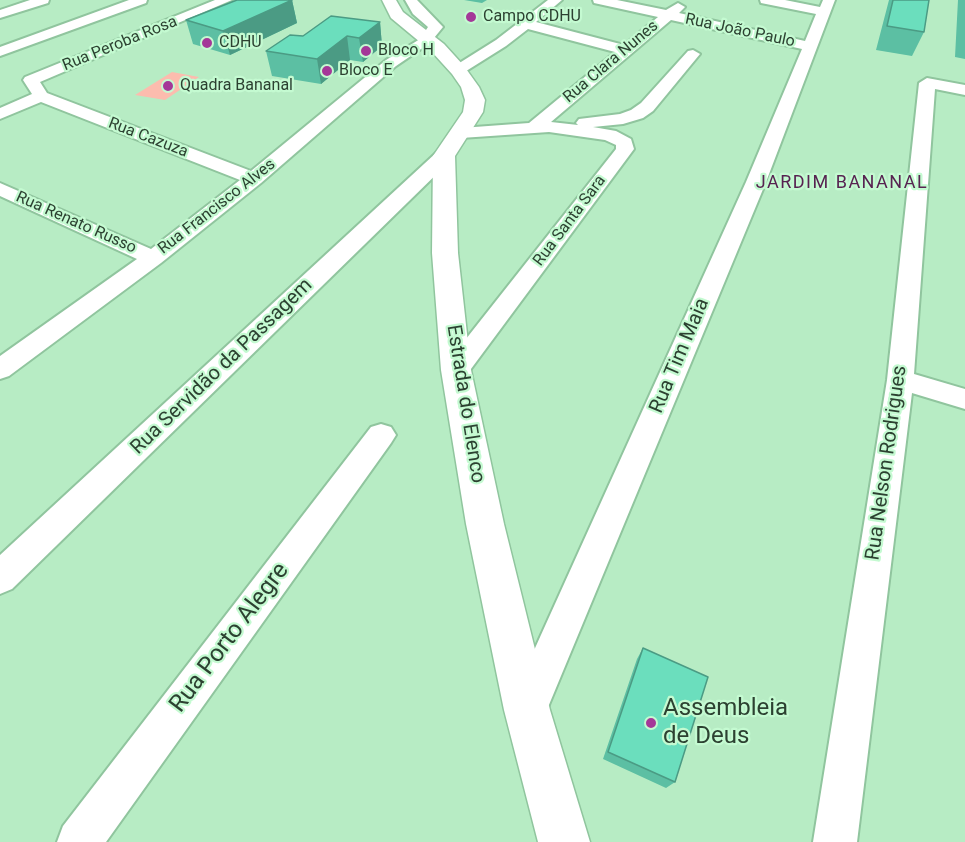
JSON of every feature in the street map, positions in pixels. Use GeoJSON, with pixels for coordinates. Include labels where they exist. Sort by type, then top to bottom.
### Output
{"type":"FeatureCollection","features":[{"type":"Feature","properties":{"kind":"street"},"geometry":{"type":"LineString","coordinates":[[0,14],[42,0]]}},
{"type":"Feature","properties":{"kind":"street"},"geometry":{"type":"LineString","coordinates":[[0,52],[141,0]]}},
{"type":"Feature","properties":{"kind":"street","name":"Rua Peroba Rosa"},"geometry":{"type":"LineString","coordinates":[[0,114],[31,84],[226,0]]}},
{"type":"Feature","properties":{"kind":"street","name":"Estrada do Elenco"},"geometry":{"type":"LineString","coordinates":[[389,0],[397,15],[427,39],[458,70],[475,100],[474,112],[452,145],[445,253],[456,370],[485,524],[526,710],[564,842]]}},
{"type":"Feature","properties":{"kind":"street"},"geometry":{"type":"LineString","coordinates":[[411,0],[435,27],[427,39]]}},
{"type":"Feature","properties":{"kind":"street"},"geometry":{"type":"LineString","coordinates":[[458,70],[501,43],[556,0]]}},
{"type":"Feature","properties":{"kind":"street","name":"Rua João Paulo"},"geometry":{"type":"LineString","coordinates":[[600,0],[810,46]]}},
{"type":"Feature","properties":{"kind":"street","name":"Rua Clara Nunes"},"geometry":{"type":"LineString","coordinates":[[543,126],[625,50],[687,0]]}},
{"type":"Feature","properties":{"kind":"street"},"geometry":{"type":"LineString","coordinates":[[766,0],[826,6]]}},
{"type":"Feature","properties":{"kind":"street","name":"Rua Tim Maia"},"geometry":{"type":"LineString","coordinates":[[526,710],[756,182],[826,6]]}},
{"type":"Feature","properties":{"kind":"street"},"geometry":{"type":"LineString","coordinates":[[526,24],[625,50]]}},
{"type":"Feature","properties":{"kind":"street","name":"Rua Francisco Alves"},"geometry":{"type":"LineString","coordinates":[[0,368],[153,258],[254,179],[391,63],[427,39]]}},
{"type":"Feature","properties":{"kind":"street"},"geometry":{"type":"LineString","coordinates":[[452,145],[543,126],[623,119],[638,114],[647,107],[693,54]]}},
{"type":"Feature","properties":{"kind":"street","name":"Rua Nelson Rodrigues"},"geometry":{"type":"LineString","coordinates":[[835,842],[900,380],[927,83],[965,90]]}},
{"type":"Feature","properties":{"kind":"street","name":"Rua Cazuza"},"geometry":{"type":"LineString","coordinates":[[31,84],[254,179]]}},
{"type":"Feature","properties":{"kind":"street","name":"Rua Santa Sara"},"geometry":{"type":"LineString","coordinates":[[456,370],[625,149],[625,143],[610,135],[543,126]]}},
{"type":"Feature","properties":{"kind":"street","name":"Rua Servidão da Passagem"},"geometry":{"type":"LineString","coordinates":[[0,578],[452,145]]}},
{"type":"Feature","properties":{"kind":"street","name":"Rua Renato Russo"},"geometry":{"type":"LineString","coordinates":[[0,189],[153,258]]}},
{"type":"Feature","properties":{"kind":"street"},"geometry":{"type":"LineString","coordinates":[[900,380],[965,399]]}},
{"type":"Feature","properties":{"kind":"street","name":"Rua Porto Alegre"},"geometry":{"type":"LineString","coordinates":[[79,842],[381,435]]}},
{"type":"Feature","properties":{"kind":"shaded area","name":"Quadra Bananal"},"geometry":{"type":"Polygon","coordinates":[[[172,72],[199,77],[165,100],[135,95],[172,72]]]}},
{"type":"Feature","properties":{"kind":"building"},"geometry":{"type":"Polygon","coordinates":[[[237,0],[292,0],[223,31],[186,20],[237,0]]]}},
{"type":"Feature","properties":{"kind":"building"},"geometry":{"type":"Polygon","coordinates":[[[893,0],[929,0],[924,32],[887,26],[893,0]]]}},
{"type":"Feature","properties":{"kind":"building"},"geometry":{"type":"Polygon","coordinates":[[[331,16],[380,22],[359,38],[347,36],[317,59],[266,51],[290,35],[303,36],[331,16]]]}},
{"type":"Feature","properties":{"kind":"building","name":"Assembleia de Deus"},"geometry":{"type":"Polygon","coordinates":[[[643,648],[708,677],[675,782],[608,752],[643,648]]]}},
{"type":"Feature","properties":{"kind":"place","name":"Campo CDHU"},"geometry":{"type":"Point","coordinates":[471,17]}},
{"type":"Feature","properties":{"kind":"place","name":"CDHU"},"geometry":{"type":"Point","coordinates":[207,43]}},
{"type":"Feature","properties":{"kind":"place","name":"Bloco H"},"geometry":{"type":"Point","coordinates":[366,51]}},
{"type":"Feature","properties":{"kind":"place","name":"Bloco E"},"geometry":{"type":"Point","coordinates":[327,71]}},
{"type":"Feature","properties":{"kind":"place","name":"Quadra Bananal"},"geometry":{"type":"Point","coordinates":[168,86]}},
{"type":"Feature","properties":{"kind":"place","name":"Assembleia de Deus"},"geometry":{"type":"Point","coordinates":[651,723]}},
{"type":"Feature","properties":{"kind":"district","name":"JARDIM BANANAL"},"geometry":{"type":"Point","coordinates":[842,183]}}]}
